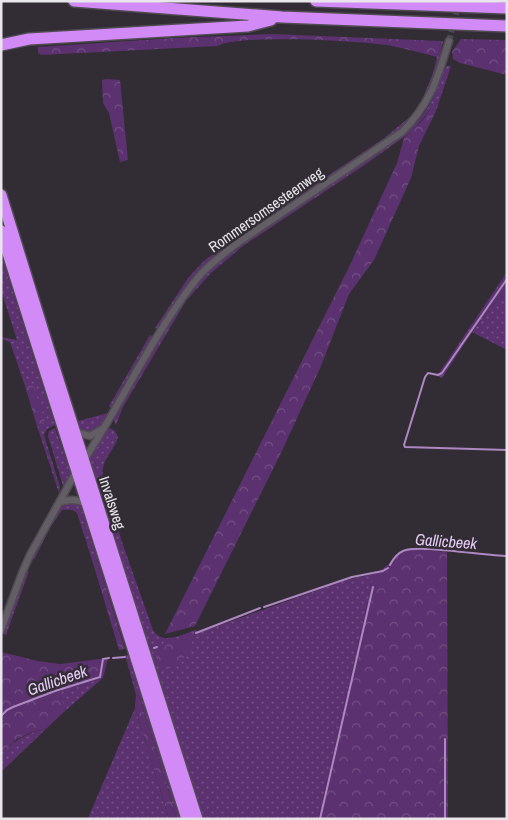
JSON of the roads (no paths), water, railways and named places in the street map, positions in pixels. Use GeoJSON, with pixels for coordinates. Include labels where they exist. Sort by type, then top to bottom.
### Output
{"type":"FeatureCollection","features":[{"type":"Feature","properties":{"kind":"highway"},"geometry":{"type":"LineString","coordinates":[[74,1],[282,17],[507,26]]}},
{"type":"Feature","properties":{"kind":"highway"},"geometry":{"type":"LineString","coordinates":[[316,1],[436,7],[507,8]]}},
{"type":"Feature","properties":{"kind":"highway"},"geometry":{"type":"LineString","coordinates":[[422,1],[436,7]]}},
{"type":"Feature","properties":{"kind":"highway"},"geometry":{"type":"LineString","coordinates":[[1,39],[248,26],[282,17]]}},
{"type":"Feature","properties":{"kind":"highway"},"geometry":{"type":"LineString","coordinates":[[1,45],[29,39]]}},
{"type":"Feature","properties":{"kind":"highway","name":"Invalsweg"},"geometry":{"type":"LineString","coordinates":[[1,195],[83,462],[197,819]]}},
{"type":"Feature","properties":{"kind":"highway","name":"Invalsweg"},"geometry":{"type":"LineString","coordinates":[[1,231],[187,819]]}},
{"type":"Feature","properties":{"kind":"street","name":"Rommersomsesteenweg"},"geometry":{"type":"LineString","coordinates":[[83,462],[155,338],[190,286],[219,257],[239,242],[402,132],[422,110],[434,86],[449,40]]}},
{"type":"Feature","properties":{"kind":"street"},"geometry":{"type":"LineString","coordinates":[[74,431],[90,436],[103,428]]}},
{"type":"Feature","properties":{"kind":"street"},"geometry":{"type":"LineString","coordinates":[[1,630],[22,573],[76,472]]}},
{"type":"Feature","properties":{"kind":"street"},"geometry":{"type":"LineString","coordinates":[[60,502],[68,499],[78,500],[86,504]]}},
{"type":"Feature","properties":{"kind":"waterway"},"geometry":{"type":"LineString","coordinates":[[507,279],[442,373],[438,375],[428,373],[425,377],[404,445],[405,447],[507,450]]}},
{"type":"Feature","properties":{"kind":"waterway","name":"Gallicbeek"},"geometry":{"type":"LineString","coordinates":[[390,565],[398,554],[411,549],[507,556]]}},
{"type":"Feature","properties":{"kind":"waterway","name":"Gallicbeek"},"geometry":{"type":"LineString","coordinates":[[264,607],[352,577],[383,571],[388,568]]}},
{"type":"Feature","properties":{"kind":"waterway"},"geometry":{"type":"LineString","coordinates":[[320,819],[373,587]]}},
{"type":"Feature","properties":{"kind":"waterway","name":"Gallicbeek"},"geometry":{"type":"LineString","coordinates":[[196,633],[260,608]]}},
{"type":"Feature","properties":{"kind":"waterway","name":"Gallicbeek"},"geometry":{"type":"LineString","coordinates":[[113,658],[125,657]]}},
{"type":"Feature","properties":{"kind":"waterway","name":"Gallicbeek"},"geometry":{"type":"LineString","coordinates":[[1,716],[13,707],[100,677],[103,659],[109,658]]}},
{"type":"Feature","properties":{"kind":"waterway"},"geometry":{"type":"LineString","coordinates":[[445,739],[445,819]]}},
{"type":"Feature","properties":{"kind":"tunnel"},"geometry":{"type":"LineString","coordinates":[[449,41],[458,5]]}}]}
